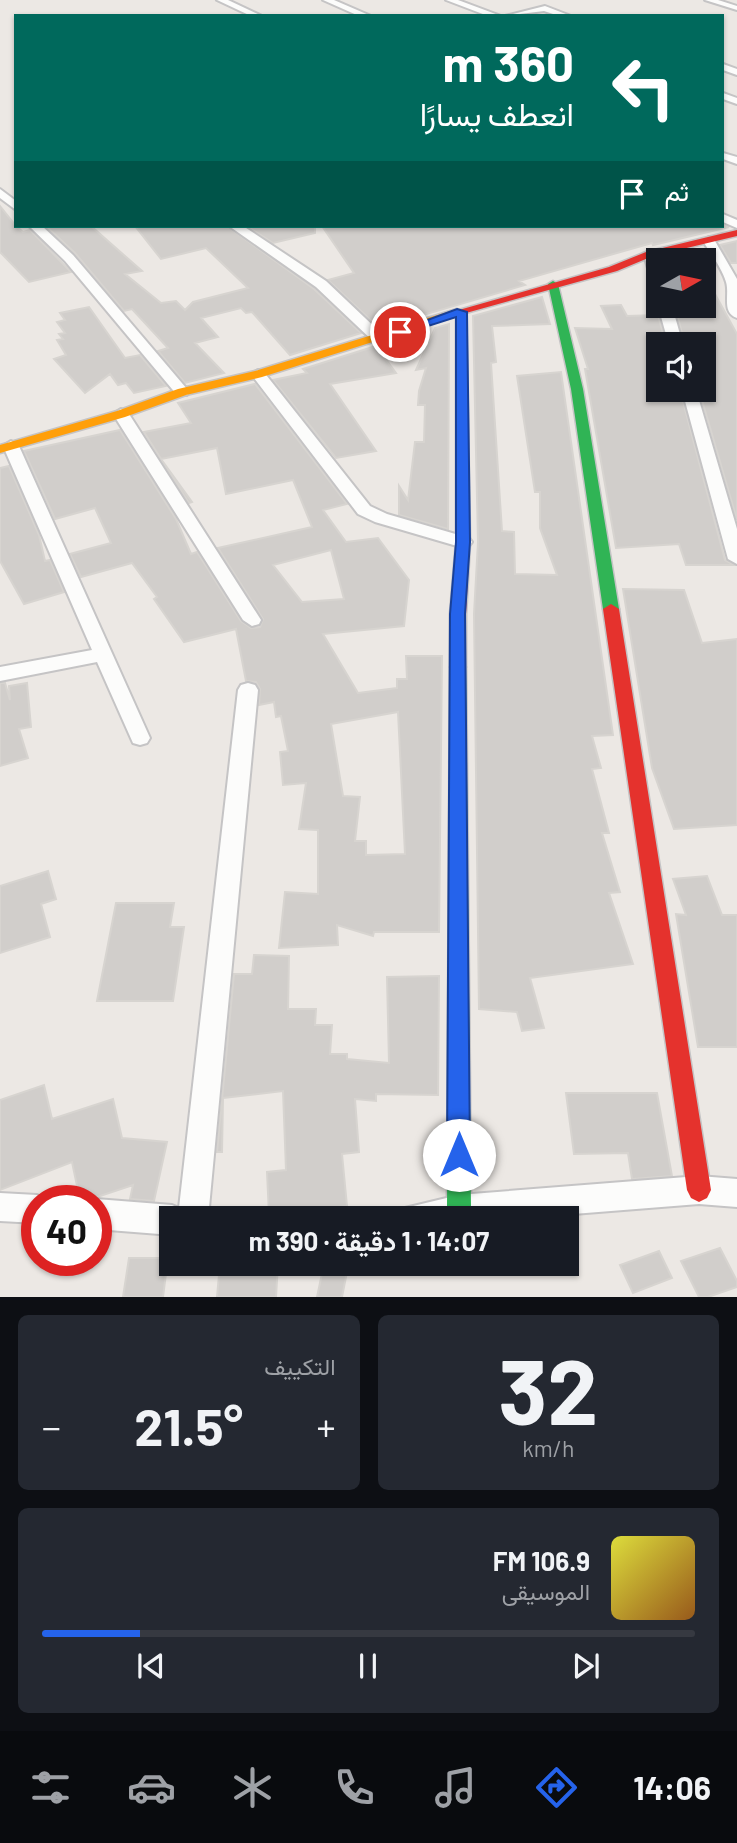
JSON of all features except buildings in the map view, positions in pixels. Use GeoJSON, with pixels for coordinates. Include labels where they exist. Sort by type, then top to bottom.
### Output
{"type":"FeatureCollection","features":[{"type":"Feature","properties":{"kind":"street"},"geometry":{"type":"LineString","coordinates":[[221,0],[253,14]]}},
{"type":"Feature","properties":{"kind":"street"},"geometry":{"type":"LineString","coordinates":[[327,0],[362,14]]}},
{"type":"Feature","properties":{"kind":"street"},"geometry":{"type":"LineString","coordinates":[[450,0],[491,14]]}},
{"type":"Feature","properties":{"kind":"street"},"geometry":{"type":"LineString","coordinates":[[464,5],[490,0]]}},
{"type":"Feature","properties":{"kind":"street"},"geometry":{"type":"LineString","coordinates":[[709,0],[737,8]]}},
{"type":"Feature","properties":{"kind":"street"},"geometry":{"type":"LineString","coordinates":[[518,14],[545,8],[562,14]]}},
{"type":"Feature","properties":{"kind":"street"},"geometry":{"type":"LineString","coordinates":[[0,192],[14,205]]}},
{"type":"Feature","properties":{"kind":"street"},"geometry":{"type":"LineString","coordinates":[[37,228],[69,258],[182,391]]}},
{"type":"Feature","properties":{"kind":"street"},"geometry":{"type":"LineString","coordinates":[[238,228],[321,284],[379,339]]}},
{"type":"Feature","properties":{"kind":"street"},"geometry":{"type":"LineString","coordinates":[[677,248],[737,233]]}},
{"type":"Feature","properties":{"kind":"street"},"geometry":{"type":"LineString","coordinates":[[709,241],[733,283],[735,305]]}},
{"type":"Feature","properties":{"kind":"street"},"geometry":{"type":"LineString","coordinates":[[140,738],[6,447],[121,414],[182,391],[258,374],[379,339],[553,284],[613,269],[646,256]]}},
{"type":"Feature","properties":{"kind":"street"},"geometry":{"type":"LineString","coordinates":[[553,284],[577,389],[699,1190]]}},
{"type":"Feature","properties":{"kind":"street"},"geometry":{"type":"LineString","coordinates":[[459,1206],[458,614],[463,542],[461,312]]}},
{"type":"Feature","properties":{"kind":"street"},"geometry":{"type":"LineString","coordinates":[[258,374],[364,510],[381,518],[463,542]]}},
{"type":"Feature","properties":{"kind":"street"},"geometry":{"type":"LineString","coordinates":[[692,402],[737,559]]}},
{"type":"Feature","properties":{"kind":"street"},"geometry":{"type":"LineString","coordinates":[[121,414],[252,620]]}},
{"type":"Feature","properties":{"kind":"street"},"geometry":{"type":"LineString","coordinates":[[0,674],[101,655]]}},
{"type":"Feature","properties":{"kind":"street"},"geometry":{"type":"LineString","coordinates":[[194,1206],[248,690]]}},
{"type":"Feature","properties":{"kind":"street"},"geometry":{"type":"LineString","coordinates":[[497,1206],[699,1190],[737,1193]]}},
{"type":"Feature","properties":{"kind":"street"},"geometry":{"type":"LineString","coordinates":[[0,1207],[21,1208]]}},
{"type":"Feature","properties":{"kind":"street"},"geometry":{"type":"LineString","coordinates":[[112,1215],[159,1219]]}},
{"type":"Feature","properties":{"kind":"traffic: fast"},"geometry":{"type":"LineString","coordinates":[[553,284],[577,389],[611,609]]}},
{"type":"Feature","properties":{"kind":"traffic: fast"},"geometry":{"type":"LineString","coordinates":[[458,667],[459,1206]]}},
{"type":"Feature","properties":{"kind":"traffic: slow"},"geometry":{"type":"LineString","coordinates":[[0,449],[121,414],[182,392],[258,374],[457,312]]}},
{"type":"Feature","properties":{"kind":"traffic: jam"},"geometry":{"type":"LineString","coordinates":[[457,312],[613,269],[650,254],[737,233]]}},
{"type":"Feature","properties":{"kind":"traffic: jam"},"geometry":{"type":"LineString","coordinates":[[458,667],[458,614],[463,542],[461,311]]}},
{"type":"Feature","properties":{"kind":"traffic: jam"},"geometry":{"type":"LineString","coordinates":[[611,609],[699,1190]]}},
{"type":"Feature","properties":{"kind":"route"},"geometry":{"type":"LineString","coordinates":[[400,332],[461,312],[463,542],[458,614],[459,1155]]}}]}
